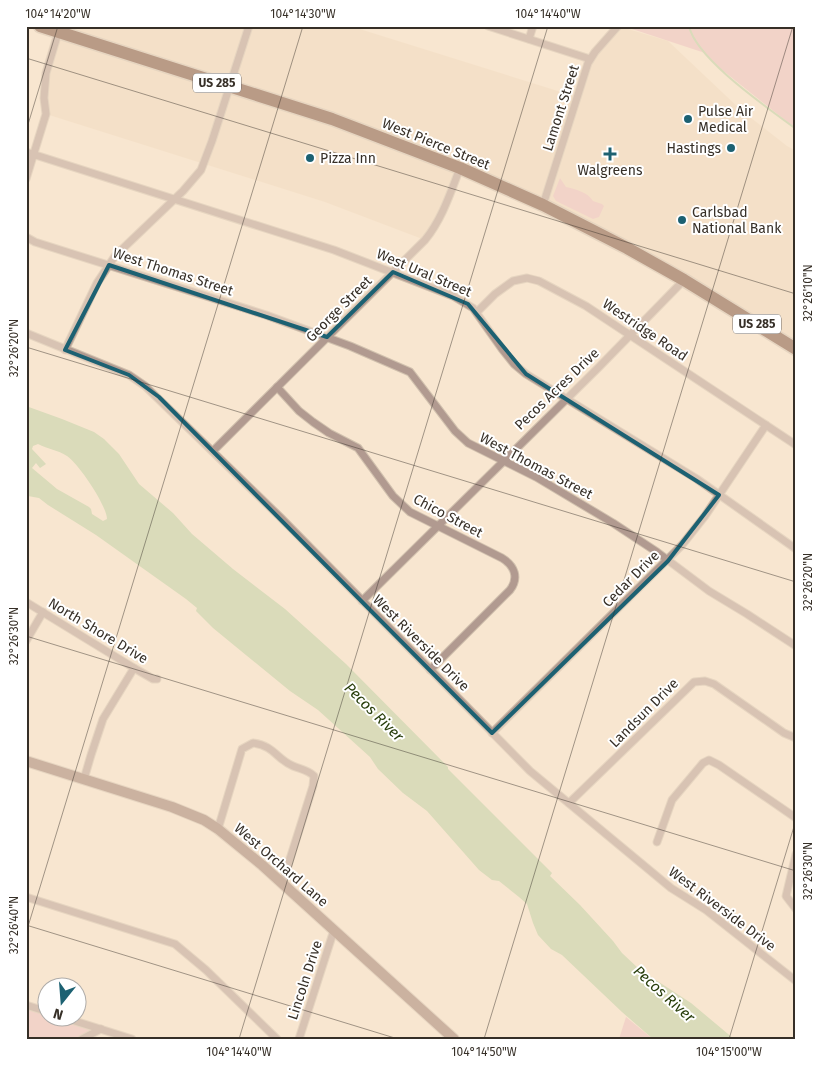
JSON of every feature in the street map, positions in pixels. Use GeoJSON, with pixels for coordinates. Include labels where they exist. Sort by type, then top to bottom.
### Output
{"type":"FeatureCollection","features":[{"type":"Feature","properties":{"kind":"highway","name":"West Pierce Street"},"geometry":{"type":"LineString","coordinates":[[40,26],[59,29],[230,87],[332,119],[460,168],[543,205],[627,248],[684,280],[796,349]]}},
{"type":"Feature","properties":{"kind":"street"},"geometry":{"type":"LineString","coordinates":[[66,350],[97,283],[115,256],[174,200],[194,178],[204,162],[249,26]]}},
{"type":"Feature","properties":{"kind":"street"},"geometry":{"type":"LineString","coordinates":[[488,26],[590,59]]}},
{"type":"Feature","properties":{"kind":"street"},"geometry":{"type":"LineString","coordinates":[[529,39],[533,26]]}},
{"type":"Feature","properties":{"kind":"street","name":"Lamont Street"},"geometry":{"type":"LineString","coordinates":[[543,205],[590,59],[618,26]]}},
{"type":"Feature","properties":{"kind":"street"},"geometry":{"type":"LineString","coordinates":[[26,179],[46,114],[44,98],[46,72],[59,29]]}},
{"type":"Feature","properties":{"kind":"street","name":"West Ural Street"},"geometry":{"type":"LineString","coordinates":[[26,152],[334,250],[453,296],[468,304],[477,312],[502,349],[519,369],[697,479],[796,549]]}},
{"type":"Feature","properties":{"kind":"street","name":"George Street"},"geometry":{"type":"LineString","coordinates":[[213,451],[328,338],[434,229],[460,168]]}},
{"type":"Feature","properties":{"kind":"street","name":"West Thomas Street"},"geometry":{"type":"LineString","coordinates":[[26,237],[266,315],[410,372],[463,439],[555,488],[639,540],[708,591],[796,646]]}},
{"type":"Feature","properties":{"kind":"street","name":"Westridge Road"},"geometry":{"type":"LineString","coordinates":[[477,312],[503,287],[516,279],[527,278],[539,281],[580,302],[796,445]]}},
{"type":"Feature","properties":{"kind":"street","name":"Pecos Acres Drive"},"geometry":{"type":"LineString","coordinates":[[362,601],[684,280]]}},
{"type":"Feature","properties":{"kind":"street","name":"West Riverside Drive"},"geometry":{"type":"LineString","coordinates":[[26,333],[136,379],[159,397],[530,771],[670,888],[706,910],[796,981]]}},
{"type":"Feature","properties":{"kind":"street","name":"Chico Street"},"geometry":{"type":"LineString","coordinates":[[277,388],[312,422],[358,448],[402,505],[415,515],[508,561],[514,568],[516,578],[510,590],[430,670]]}},
{"type":"Feature","properties":{"kind":"street","name":"Cedar Drive"},"geometry":{"type":"LineString","coordinates":[[492,733],[668,561],[696,528],[766,425]]}},
{"type":"Feature","properties":{"kind":"street","name":"North Shore Drive"},"geometry":{"type":"LineString","coordinates":[[26,602],[134,668],[153,679],[157,679]]}},
{"type":"Feature","properties":{"kind":"street"},"geometry":{"type":"LineString","coordinates":[[26,640],[43,612]]}},
{"type":"Feature","properties":{"kind":"street"},"geometry":{"type":"LineString","coordinates":[[84,780],[103,719],[134,668]]}},
{"type":"Feature","properties":{"kind":"street","name":"Landsun Drive"},"geometry":{"type":"LineString","coordinates":[[569,803],[694,682],[704,681],[714,684],[784,733],[796,738]]}},
{"type":"Feature","properties":{"kind":"street"},"geometry":{"type":"LineString","coordinates":[[218,829],[242,749],[246,746],[252,743],[272,749],[286,763],[311,772],[314,776],[313,786],[282,884]]}},
{"type":"Feature","properties":{"kind":"street"},"geometry":{"type":"LineString","coordinates":[[657,842],[672,800],[703,763],[709,760],[719,764],[796,818]]}},
{"type":"Feature","properties":{"kind":"street","name":"West Orchard Lane"},"geometry":{"type":"LineString","coordinates":[[26,761],[172,807],[204,820],[218,829],[240,845],[454,1039]]}},
{"type":"Feature","properties":{"kind":"street"},"geometry":{"type":"LineString","coordinates":[[796,854],[786,896],[796,909]]}},
{"type":"Feature","properties":{"kind":"street"},"geometry":{"type":"LineString","coordinates":[[26,897],[176,944],[206,970],[277,1039]]}},
{"type":"Feature","properties":{"kind":"street","name":"Lincoln Drive"},"geometry":{"type":"LineString","coordinates":[[299,1039],[334,930]]}},
{"type":"Feature","properties":{"kind":"street"},"geometry":{"type":"LineString","coordinates":[[26,1005],[38,1009]]}},
{"type":"Feature","properties":{"kind":"street"},"geometry":{"type":"LineString","coordinates":[[88,1025],[132,1039]]}},
{"type":"Feature","properties":{"kind":"street"},"geometry":{"type":"LineString","coordinates":[[82,1039],[101,1029]]}},
{"type":"Feature","properties":{"kind":"highlighted area"},"geometry":{"type":"Polygon","coordinates":[[[109,265],[327,337],[393,272],[468,304],[526,374],[719,495],[668,561],[492,733],[159,397],[129,375],[65,350],[109,265]]]}},
{"type":"Feature","properties":{"kind":"shaded area"},"geometry":{"type":"Polygon","coordinates":[[[60,26],[350,26],[577,97],[588,63],[618,26],[668,41],[742,111],[796,151],[796,349],[719,300],[460,169],[425,240],[325,202],[46,114],[44,86],[60,26]]]}},
{"type":"Feature","properties":{"kind":"shaded area"},"geometry":{"type":"Polygon","coordinates":[[[623,26],[796,26],[796,129],[721,69],[705,53],[623,26]]]}},
{"type":"Feature","properties":{"kind":"shaded area"},"geometry":{"type":"Polygon","coordinates":[[[560,178],[566,187],[581,191],[593,201],[604,206],[599,217],[593,219],[556,201],[553,196],[560,178]]]}},
{"type":"Feature","properties":{"kind":"shaded area"},"geometry":{"type":"Polygon","coordinates":[[[26,1005],[38,1009],[38,1028],[88,1028],[88,1025],[101,1029],[81,1039],[26,1039],[26,1005]]]}},
{"type":"Feature","properties":{"kind":"shaded area"},"geometry":{"type":"Polygon","coordinates":[[[626,1017],[653,1039],[619,1039],[626,1017]]]}},
{"type":"Feature","properties":{"kind":"water","name":"Pecos River"},"geometry":{"type":"Polygon","coordinates":[[[26,406],[94,432],[104,439],[119,454],[139,484],[173,513],[192,534],[233,569],[285,609],[346,664],[552,873],[550,876],[580,905],[622,953],[639,969],[691,1003],[734,1039],[653,1039],[562,955],[551,949],[538,935],[527,904],[499,881],[492,880],[479,870],[427,811],[403,793],[378,769],[370,757],[318,710],[290,691],[213,628],[196,611],[197,608],[186,599],[96,535],[39,498],[28,496],[26,498],[26,406]],[[38,444],[33,446],[32,449],[46,464],[40,468],[36,463],[32,468],[57,489],[89,507],[92,514],[103,521],[107,519],[98,495],[72,460],[64,454],[38,444]]]}},
{"type":"Feature","properties":{"kind":"waterway"},"geometry":{"type":"LineString","coordinates":[[689,26],[694,39],[719,68],[796,129]]}},
{"type":"Feature","properties":{"kind":"place","name":"Pulse Air Medical"},"geometry":{"type":"Point","coordinates":[688,119]}},
{"type":"Feature","properties":{"kind":"place","name":"Hastings"},"geometry":{"type":"Point","coordinates":[731,148]}},
{"type":"Feature","properties":{"kind":"place","name":"Walgreens"},"geometry":{"type":"Point","coordinates":[610,154]}},
{"type":"Feature","properties":{"kind":"place","name":"Pizza Inn"},"geometry":{"type":"Point","coordinates":[310,158]}},
{"type":"Feature","properties":{"kind":"place","name":"Carlsbad National Bank"},"geometry":{"type":"Point","coordinates":[682,220]}}]}
